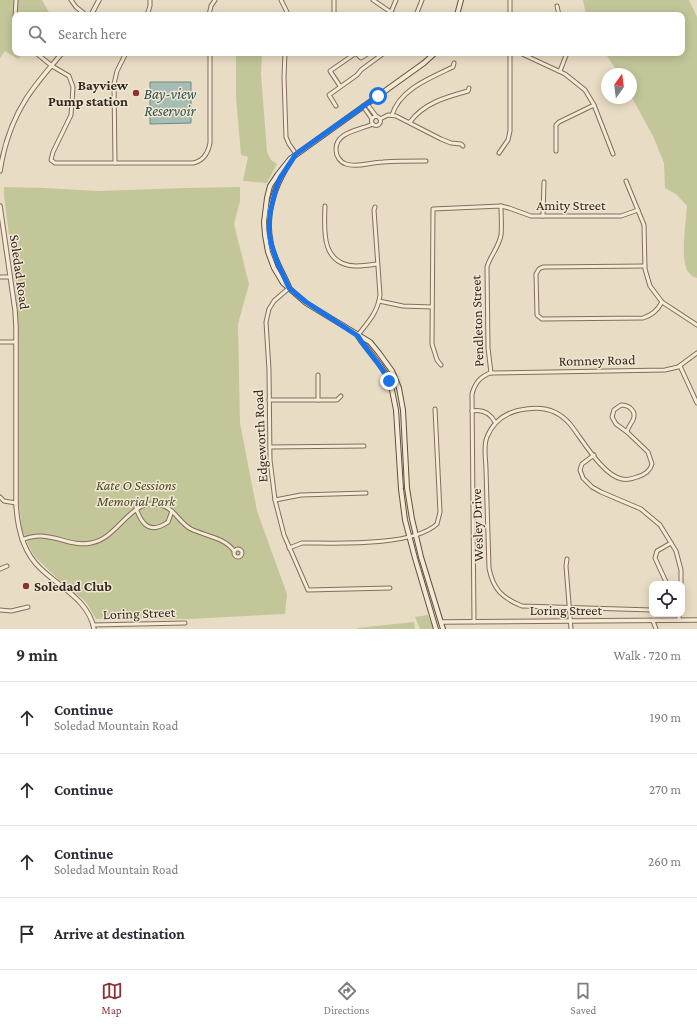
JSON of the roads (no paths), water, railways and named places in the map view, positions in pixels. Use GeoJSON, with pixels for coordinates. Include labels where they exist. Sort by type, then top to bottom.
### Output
{"type":"FeatureCollection","features":[{"type":"Feature","properties":{"kind":"main road"},"geometry":{"type":"LineString","coordinates":[[458,12],[461,0]]}},
{"type":"Feature","properties":{"kind":"main road"},"geometry":{"type":"LineString","coordinates":[[432,56],[296,154],[283,166],[270,186],[264,222],[265,235],[271,261],[283,283],[306,302],[358,336],[380,365],[392,390],[396,410],[400,489],[409,536],[436,627]]}},
{"type":"Feature","properties":{"kind":"main road"},"geometry":{"type":"LineString","coordinates":[[289,288],[271,244],[269,220],[272,199],[280,178],[296,154]]}},
{"type":"Feature","properties":{"kind":"main road"},"geometry":{"type":"LineString","coordinates":[[358,336],[364,337],[379,353],[392,371],[399,388],[403,410],[407,488],[412,519],[443,629]]}},
{"type":"Feature","properties":{"kind":"street"},"geometry":{"type":"LineString","coordinates":[[15,12],[16,0]]}},
{"type":"Feature","properties":{"kind":"street"},"geometry":{"type":"LineString","coordinates":[[71,0],[82,12]]}},
{"type":"Feature","properties":{"kind":"street"},"geometry":{"type":"LineString","coordinates":[[93,12],[99,0]]}},
{"type":"Feature","properties":{"kind":"street"},"geometry":{"type":"LineString","coordinates":[[148,12],[150,0]]}},
{"type":"Feature","properties":{"kind":"street"},"geometry":{"type":"LineString","coordinates":[[210,12],[211,6],[215,0]]}},
{"type":"Feature","properties":{"kind":"street"},"geometry":{"type":"LineString","coordinates":[[281,0],[286,12]]}},
{"type":"Feature","properties":{"kind":"street"},"geometry":{"type":"LineString","coordinates":[[334,0],[334,12]]}},
{"type":"Feature","properties":{"kind":"street"},"geometry":{"type":"LineString","coordinates":[[373,0],[391,12],[396,0]]}},
{"type":"Feature","properties":{"kind":"street"},"geometry":{"type":"LineString","coordinates":[[417,12],[422,0]]}},
{"type":"Feature","properties":{"kind":"street"},"geometry":{"type":"LineString","coordinates":[[510,0],[510,12]]}},
{"type":"Feature","properties":{"kind":"street"},"geometry":{"type":"LineString","coordinates":[[557,6],[558,12]]}},
{"type":"Feature","properties":{"kind":"street"},"geometry":{"type":"LineString","coordinates":[[40,56],[52,66],[69,76],[73,87],[71,115],[52,152],[51,160],[55,163],[193,163],[204,158],[208,153],[210,143],[210,56]]}},
{"type":"Feature","properties":{"kind":"street"},"geometry":{"type":"LineString","coordinates":[[0,171],[2,156],[15,119],[26,98],[60,56]]}},
{"type":"Feature","properties":{"kind":"street"},"geometry":{"type":"LineString","coordinates":[[115,163],[114,84],[117,70],[124,56]]}},
{"type":"Feature","properties":{"kind":"street"},"geometry":{"type":"LineString","coordinates":[[285,56],[286,137],[296,154]]}},
{"type":"Feature","properties":{"kind":"street"},"geometry":{"type":"LineString","coordinates":[[340,86],[330,71],[352,56]]}},
{"type":"Feature","properties":{"kind":"street"},"geometry":{"type":"LineString","coordinates":[[336,106],[329,95],[380,56]]}},
{"type":"Feature","properties":{"kind":"street"},"geometry":{"type":"LineString","coordinates":[[500,154],[508,140],[510,131],[510,56]]}},
{"type":"Feature","properties":{"kind":"street"},"geometry":{"type":"LineString","coordinates":[[527,56],[560,71],[586,90],[613,154]]}},
{"type":"Feature","properties":{"kind":"street"},"geometry":{"type":"LineString","coordinates":[[560,71],[566,56]]}},
{"type":"Feature","properties":{"kind":"street"},"geometry":{"type":"LineString","coordinates":[[392,115],[395,106],[402,97],[426,80],[453,67],[454,63]]}},
{"type":"Feature","properties":{"kind":"street"},"geometry":{"type":"LineString","coordinates":[[410,122],[416,115],[432,103],[446,97],[468,91],[469,88]]}},
{"type":"Feature","properties":{"kind":"street"},"geometry":{"type":"LineString","coordinates":[[365,105],[380,119]]}},
{"type":"Feature","properties":{"kind":"street"},"geometry":{"type":"LineString","coordinates":[[365,105],[373,124]]}},
{"type":"Feature","properties":{"kind":"street"},"geometry":{"type":"LineString","coordinates":[[556,151],[556,125],[594,106]]}},
{"type":"Feature","properties":{"kind":"street"},"geometry":{"type":"LineString","coordinates":[[380,119],[388,115],[392,115],[410,122],[441,139],[461,144],[463,146]]}},
{"type":"Feature","properties":{"kind":"street"},"geometry":{"type":"LineString","coordinates":[[372,119],[376,116]]}},
{"type":"Feature","properties":{"kind":"street"},"geometry":{"type":"LineString","coordinates":[[380,119],[381,122],[376,126],[373,124],[343,135],[338,141],[336,154],[344,164],[351,166],[381,162],[426,161]]}},
{"type":"Feature","properties":{"kind":"street"},"geometry":{"type":"LineString","coordinates":[[626,181],[644,224],[645,266],[650,286],[662,302],[697,324]]}},
{"type":"Feature","properties":{"kind":"street"},"geometry":{"type":"LineString","coordinates":[[543,216],[544,182]]}},
{"type":"Feature","properties":{"kind":"street","name":"Soledad Road"},"geometry":{"type":"LineString","coordinates":[[0,206],[15,310],[16,503],[17,517],[22,540],[31,557],[39,567],[83,605],[90,616],[93,627]]}},
{"type":"Feature","properties":{"kind":"street"},"geometry":{"type":"LineString","coordinates":[[325,206],[324,234],[325,241],[330,252],[345,264],[355,266],[377,264]]}},
{"type":"Feature","properties":{"kind":"street","name":"Amity Street"},"geometry":{"type":"LineString","coordinates":[[432,307],[433,209],[501,206],[531,216],[621,216],[638,210]]}},
{"type":"Feature","properties":{"kind":"street","name":"Pendleton Street"},"geometry":{"type":"LineString","coordinates":[[474,622],[472,394],[474,386],[478,380],[491,373],[488,348],[487,267],[489,259],[498,244],[501,235],[501,206]]}},
{"type":"Feature","properties":{"kind":"street"},"geometry":{"type":"LineString","coordinates":[[358,336],[375,312],[380,295],[377,264],[375,207]]}},
{"type":"Feature","properties":{"kind":"street"},"geometry":{"type":"LineString","coordinates":[[645,266],[543,267],[539,269],[536,274],[537,316],[542,319],[643,318],[657,311],[662,302]]}},
{"type":"Feature","properties":{"kind":"street"},"geometry":{"type":"LineString","coordinates":[[0,277],[10,277]]}},
{"type":"Feature","properties":{"kind":"street","name":"Edgeworth Road"},"geometry":{"type":"LineString","coordinates":[[289,288],[274,301],[269,309],[266,322],[269,370],[270,447],[275,500],[284,535],[306,586],[310,590],[390,588]]}},
{"type":"Feature","properties":{"kind":"street"},"geometry":{"type":"LineString","coordinates":[[379,301],[403,306],[432,307],[432,344],[437,360],[441,365]]}},
{"type":"Feature","properties":{"kind":"street"},"geometry":{"type":"LineString","coordinates":[[0,342],[15,342]]}},
{"type":"Feature","properties":{"kind":"street","name":"Romney Road"},"geometry":{"type":"LineString","coordinates":[[491,373],[665,370],[680,366],[697,353]]}},
{"type":"Feature","properties":{"kind":"street"},"geometry":{"type":"LineString","coordinates":[[680,366],[697,403]]}},
{"type":"Feature","properties":{"kind":"street"},"geometry":{"type":"LineString","coordinates":[[318,375],[318,400]]}},
{"type":"Feature","properties":{"kind":"street"},"geometry":{"type":"LineString","coordinates":[[269,400],[337,400],[341,396]]}},
{"type":"Feature","properties":{"kind":"street"},"geometry":{"type":"LineString","coordinates":[[472,411],[486,412],[496,422],[506,415],[524,409],[545,409],[556,412],[564,417],[570,424],[604,469],[619,479],[627,480],[641,476],[647,472],[652,464],[648,452],[627,432],[616,424],[612,418],[614,410],[621,405],[631,408],[634,414],[633,421],[627,432]]}},
{"type":"Feature","properties":{"kind":"street"},"geometry":{"type":"LineString","coordinates":[[289,548],[302,543],[385,542],[416,534],[432,528],[437,524],[440,512],[435,409]]}},
{"type":"Feature","properties":{"kind":"street","name":"Wesley Drive"},"geometry":{"type":"LineString","coordinates":[[496,422],[489,432],[485,442],[489,568],[490,577],[501,595],[509,601],[522,606],[649,610]]}},
{"type":"Feature","properties":{"kind":"street"},"geometry":{"type":"LineString","coordinates":[[270,447],[364,446]]}},
{"type":"Feature","properties":{"kind":"street"},"geometry":{"type":"LineString","coordinates":[[594,455],[582,464],[580,470],[583,478],[592,487],[601,492],[641,509],[660,525],[676,551],[681,570],[681,581]]}},
{"type":"Feature","properties":{"kind":"street"},"geometry":{"type":"LineString","coordinates":[[275,500],[301,495],[366,493]]}},
{"type":"Feature","properties":{"kind":"street"},"geometry":{"type":"LineString","coordinates":[[0,497],[4,500],[16,503]]}},
{"type":"Feature","properties":{"kind":"street"},"geometry":{"type":"LineString","coordinates":[[22,540],[39,536],[83,544],[98,542],[111,533],[136,508],[147,504],[156,504],[164,506],[172,511],[186,526],[219,539],[232,547],[234,551]]}},
{"type":"Feature","properties":{"kind":"street"},"geometry":{"type":"LineString","coordinates":[[136,508],[142,522],[147,526],[156,528],[168,522],[172,511]]}},
{"type":"Feature","properties":{"kind":"street"},"geometry":{"type":"LineString","coordinates":[[666,581],[655,558],[657,551],[671,543]]}},
{"type":"Feature","properties":{"kind":"street"},"geometry":{"type":"LineString","coordinates":[[568,559],[566,566],[571,629]]}},
{"type":"Feature","properties":{"kind":"street"},"geometry":{"type":"LineString","coordinates":[[0,569],[7,566]]}},
{"type":"Feature","properties":{"kind":"street"},"geometry":{"type":"LineString","coordinates":[[0,610],[11,611],[28,607]]}},
{"type":"Feature","properties":{"kind":"street","name":"Loring Street"},"geometry":{"type":"LineString","coordinates":[[436,627],[441,622],[697,620]]}},
{"type":"Feature","properties":{"kind":"street"},"geometry":{"type":"LineString","coordinates":[[653,621],[656,629]]}},
{"type":"Feature","properties":{"kind":"street","name":"Loring Street"},"geometry":{"type":"LineString","coordinates":[[93,627],[185,623]]}},
{"type":"Feature","properties":{"kind":"water","name":"Bay-view Reservoir"},"geometry":{"type":"Polygon","coordinates":[[[150,82],[191,82],[191,123],[150,124],[150,82]]]}},
{"type":"Feature","properties":{"kind":"place","name":"Bayview Pump station"},"geometry":{"type":"Point","coordinates":[136,93]}},
{"type":"Feature","properties":{"kind":"place","name":"Soledad Club"},"geometry":{"type":"Point","coordinates":[26,586]}},
{"type":"Feature","properties":{"kind":"park label","name":"Kate O Sessions Memorial Park"},"geometry":{"type":"Point","coordinates":[136,494]}}]}
